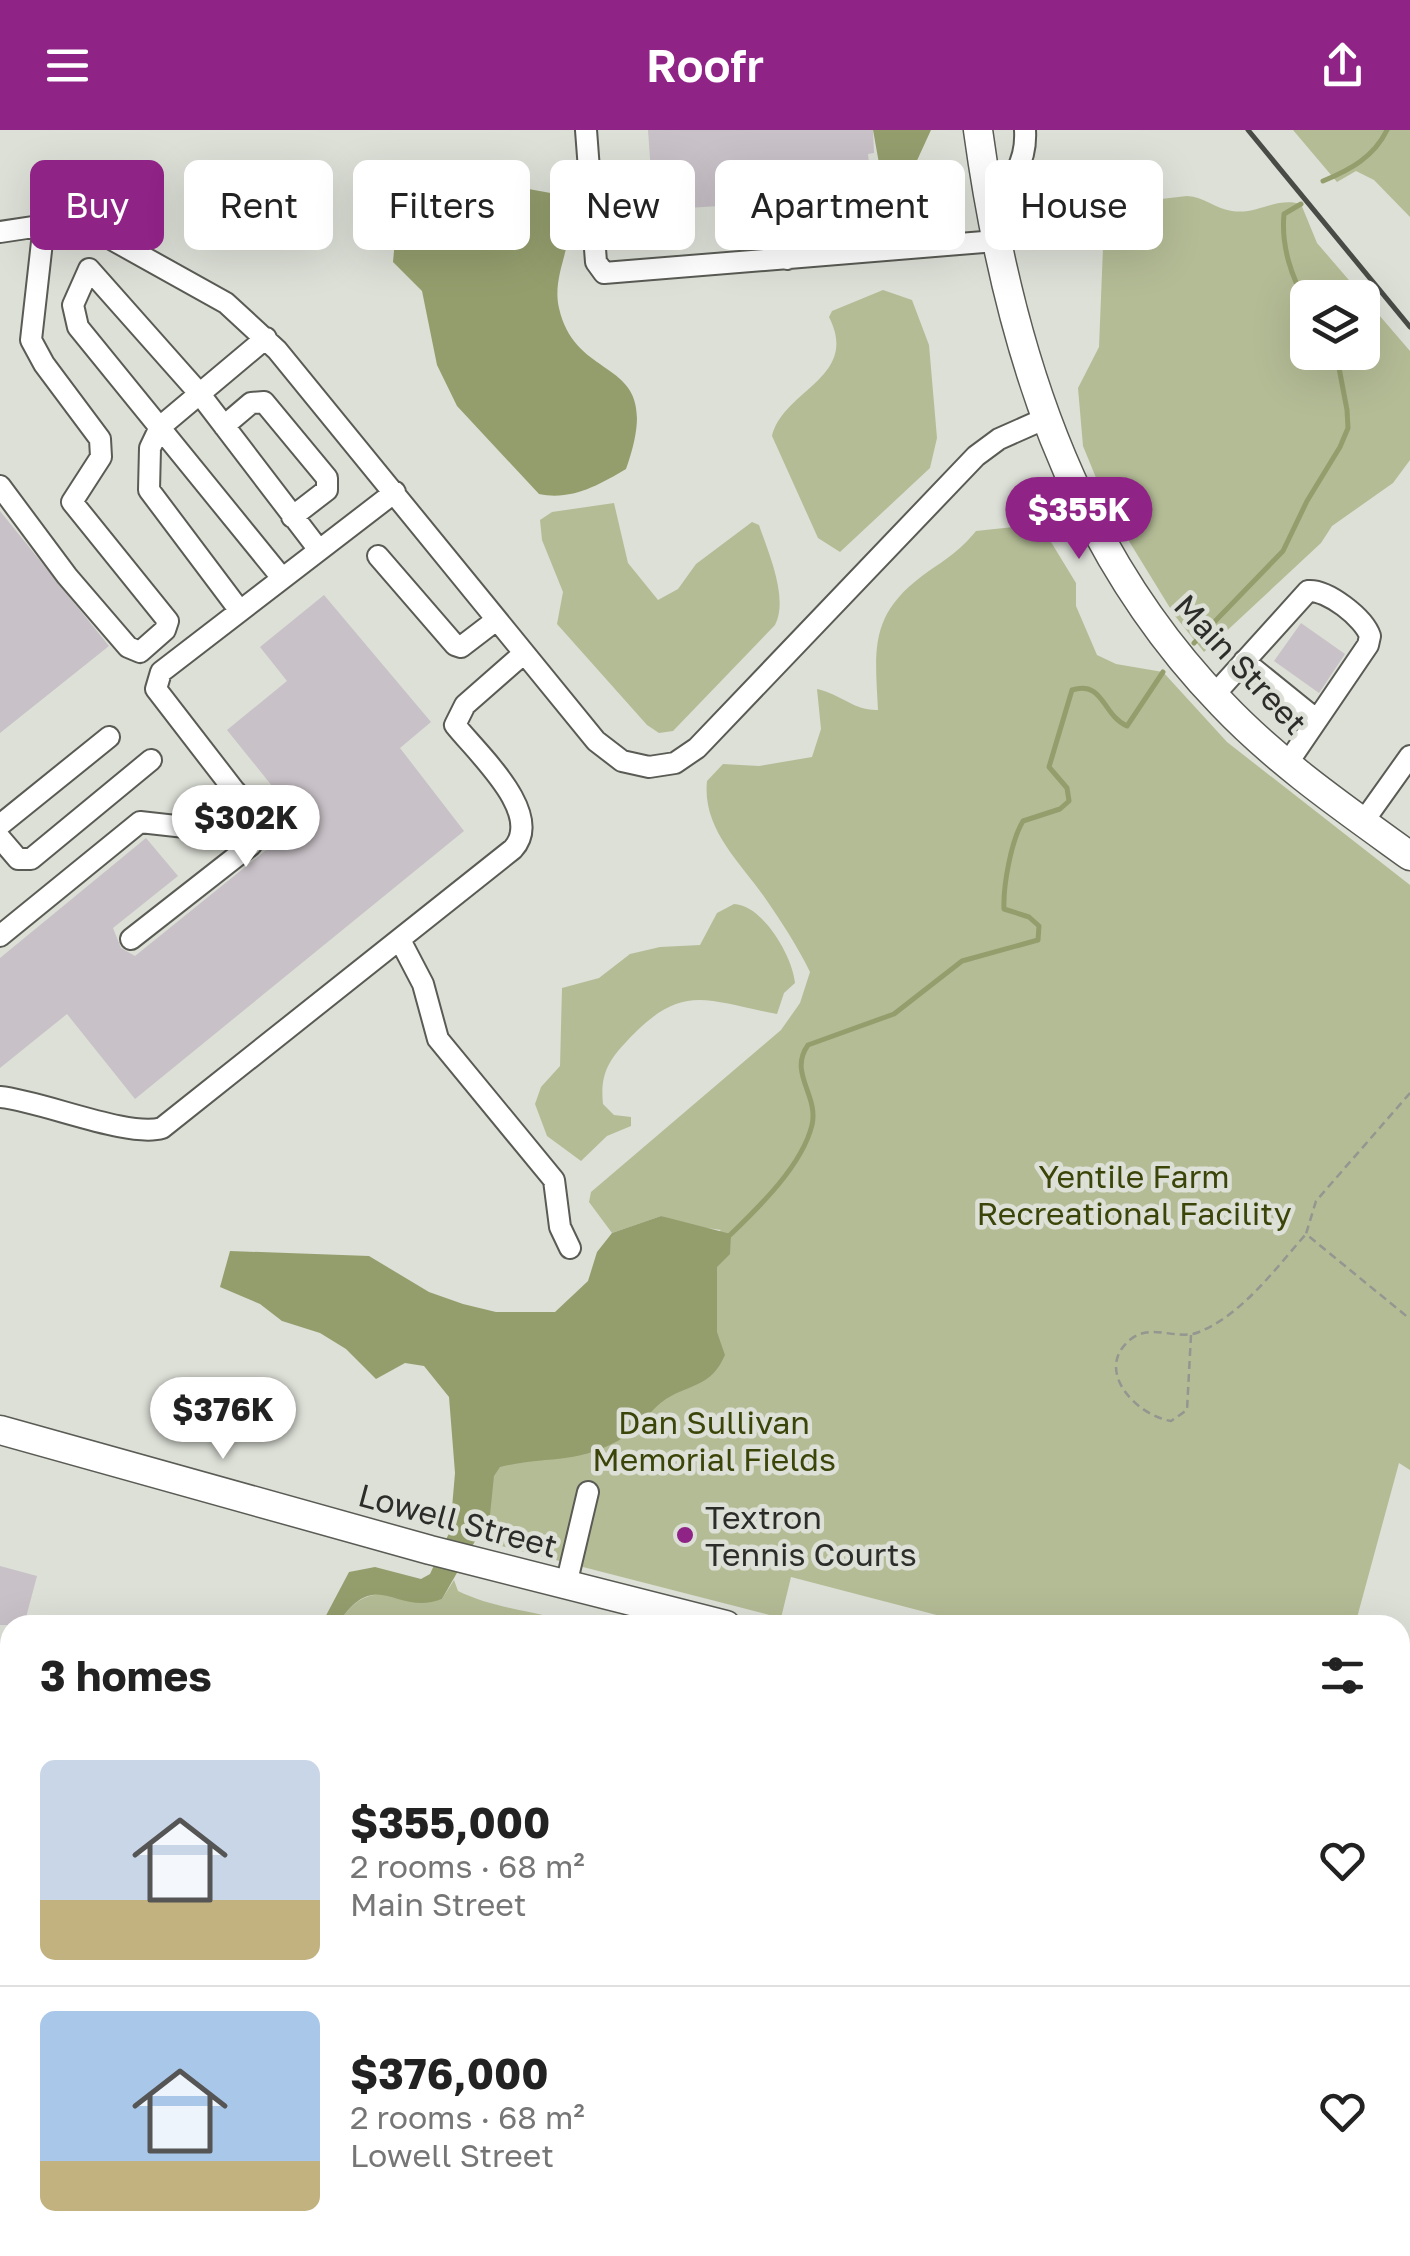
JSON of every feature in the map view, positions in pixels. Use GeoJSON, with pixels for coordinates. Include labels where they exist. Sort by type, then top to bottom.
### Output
{"type":"FeatureCollection","features":[{"type":"Feature","properties":{"kind":"main road","name":"Main Street"},"geometry":{"type":"LineString","coordinates":[[978,130],[985,182]]}},
{"type":"Feature","properties":{"kind":"main road","name":"Main Street"},"geometry":{"type":"LineString","coordinates":[[998,250],[1044,420],[1078,500],[1126,584],[1214,695],[1287,764],[1410,856]]}},
{"type":"Feature","properties":{"kind":"main road","name":"Lowell Street"},"geometry":{"type":"LineString","coordinates":[[0,1430],[680,1615]]}},
{"type":"Feature","properties":{"kind":"street"},"geometry":{"type":"LineString","coordinates":[[586,130],[596,262],[601,272],[885,250]]}},
{"type":"Feature","properties":{"kind":"street"},"geometry":{"type":"LineString","coordinates":[[1021,160],[1025,130]]}},
{"type":"Feature","properties":{"kind":"street"},"geometry":{"type":"LineString","coordinates":[[0,232],[30,227]]}},
{"type":"Feature","properties":{"kind":"street"},"geometry":{"type":"LineString","coordinates":[[0,486],[67,576],[128,648],[140,652],[165,630],[168,621],[72,502],[101,457],[100,439],[44,364],[31,340],[41,250]]}},
{"type":"Feature","properties":{"kind":"street"},"geometry":{"type":"LineString","coordinates":[[134,250],[226,303],[266,338],[395,492],[573,718],[614,756],[649,767],[676,763],[697,748],[976,456],[999,439],[1044,420]]}},
{"type":"Feature","properties":{"kind":"street"},"geometry":{"type":"LineString","coordinates":[[786,250],[787,258]]}},
{"type":"Feature","properties":{"kind":"street"},"geometry":{"type":"LineString","coordinates":[[282,578],[78,326],[73,305],[84,273],[90,269],[96,274],[199,393],[320,550]]}},
{"type":"Feature","properties":{"kind":"street"},"geometry":{"type":"LineString","coordinates":[[240,611],[149,490],[150,448],[160,427],[266,338]]}},
{"type":"Feature","properties":{"kind":"street"},"geometry":{"type":"LineString","coordinates":[[224,426],[251,404],[264,402],[326,478],[327,490],[292,517]]}},
{"type":"Feature","properties":{"kind":"street"},"geometry":{"type":"LineString","coordinates":[[131,939],[256,839],[256,820],[156,689],[161,672],[395,492]]}},
{"type":"Feature","properties":{"kind":"street"},"geometry":{"type":"LineString","coordinates":[[378,556],[455,645],[461,647],[495,621]]}},
{"type":"Feature","properties":{"kind":"street"},"geometry":{"type":"LineString","coordinates":[[1214,695],[1311,590],[1324,593],[1364,624],[1369,642],[1287,764]]}},
{"type":"Feature","properties":{"kind":"street"},"geometry":{"type":"LineString","coordinates":[[0,1097],[30,1100],[136,1130],[162,1128],[513,849],[524,834],[522,810],[455,725],[465,705],[522,655]]}},
{"type":"Feature","properties":{"kind":"street"},"geometry":{"type":"LineString","coordinates":[[1244,661],[1318,720]]}},
{"type":"Feature","properties":{"kind":"street"},"geometry":{"type":"LineString","coordinates":[[0,824],[109,737]]}},
{"type":"Feature","properties":{"kind":"street"},"geometry":{"type":"LineString","coordinates":[[1363,822],[1410,756]]}},
{"type":"Feature","properties":{"kind":"street"},"geometry":{"type":"LineString","coordinates":[[0,838],[18,860],[31,859],[151,760]]}},
{"type":"Feature","properties":{"kind":"street"},"geometry":{"type":"LineString","coordinates":[[0,936],[140,822],[194,828],[236,792]]}},
{"type":"Feature","properties":{"kind":"street"},"geometry":{"type":"LineString","coordinates":[[400,940],[423,984],[438,1039],[554,1180],[560,1228],[570,1248]]}},
{"type":"Feature","properties":{"kind":"street"},"geometry":{"type":"LineString","coordinates":[[566,1586],[588,1492]]}},
{"type":"Feature","properties":{"kind":"path"},"geometry":{"type":"LineString","coordinates":[[1191,1335],[1188,1410],[1171,1421],[1150,1418],[1131,1402],[1118,1380],[1118,1360],[1130,1339],[1149,1332],[1191,1335],[1252,1295],[1306,1234],[1316,1200],[1410,1093]]}},
{"type":"Feature","properties":{"kind":"path"},"geometry":{"type":"LineString","coordinates":[[1306,1234],[1410,1319]]}},
{"type":"Feature","properties":{"kind":"green space"},"geometry":{"type":"Polygon","coordinates":[[[1293,130],[1410,130],[1410,217],[1374,180],[1356,171],[1337,182],[1293,130]]]}},
{"type":"Feature","properties":{"kind":"green space"},"geometry":{"type":"Polygon","coordinates":[[[1199,198],[1241,212],[1283,203],[1301,204],[1317,243],[1349,280],[1290,280],[1290,370],[1380,370],[1380,316],[1410,351],[1410,460],[1393,483],[1332,526],[1321,543],[1204,652],[1175,616],[1108,507],[1083,446],[1078,388],[1099,347],[1103,250],[1163,250],[1163,199],[1199,198]]]}},
{"type":"Feature","properties":{"kind":"green space"},"geometry":{"type":"Polygon","coordinates":[[[883,290],[912,300],[929,345],[937,438],[930,468],[840,552],[818,538],[772,436],[779,420],[817,382],[835,355],[836,338],[829,317],[832,311],[883,290]]]}},
{"type":"Feature","properties":{"kind":"green space"},"geometry":{"type":"Polygon","coordinates":[[[614,503],[628,563],[658,600],[678,589],[696,564],[752,522],[759,525],[776,575],[780,602],[775,625],[673,731],[659,733],[647,725],[557,624],[563,592],[542,540],[540,520],[552,512],[614,503]]]}},
{"type":"Feature","properties":{"kind":"green space"},"geometry":{"type":"Polygon","coordinates":[[[1040,524],[1076,583],[1076,606],[1097,655],[1116,664],[1163,672],[1227,742],[1410,885],[1410,1470],[1399,1463],[1358,1615],[937,1615],[791,1577],[782,1615],[769,1615],[482,1541],[507,1400],[721,1230],[684,1225],[661,1216],[612,1233],[589,1202],[591,1192],[781,1030],[800,1003],[810,972],[777,916],[717,830],[710,814],[707,781],[723,764],[759,766],[812,757],[821,729],[817,689],[862,708],[878,710],[879,636],[892,605],[976,531],[1040,524]]]}},
{"type":"Feature","properties":{"kind":"green space"},"geometry":{"type":"Polygon","coordinates":[[[734,904],[745,907],[766,923],[789,960],[795,983],[784,993],[777,1014],[696,1000],[664,1010],[647,1022],[615,1055],[603,1085],[603,1104],[614,1115],[631,1117],[631,1126],[607,1136],[581,1161],[547,1136],[535,1104],[541,1087],[560,1066],[562,988],[599,978],[630,954],[660,947],[700,945],[717,913],[734,904]]]}},
{"type":"Feature","properties":{"kind":"green space"},"geometry":{"type":"Polygon","coordinates":[[[454,1580],[458,1591],[473,1597],[542,1615],[345,1615],[362,1599],[373,1595],[442,1599],[454,1580]]]}},
{"type":"Feature","properties":{"kind":"shaded area"},"geometry":{"type":"Polygon","coordinates":[[[873,130],[931,130],[917,160],[878,160],[873,130]]]}},
{"type":"Feature","properties":{"kind":"shaded area"},"geometry":{"type":"Polygon","coordinates":[[[530,189],[550,193],[550,250],[566,250],[557,295],[569,333],[583,351],[628,388],[636,405],[636,432],[626,469],[584,490],[551,496],[539,494],[457,406],[437,365],[422,291],[393,262],[394,250],[530,250],[530,189]]]}},
{"type":"Feature","properties":{"kind":"shaded area"},"geometry":{"type":"Polygon","coordinates":[[[661,1216],[731,1234],[730,1254],[717,1267],[717,1332],[725,1355],[720,1365],[700,1383],[666,1399],[631,1432],[609,1445],[578,1456],[500,1467],[494,1476],[490,1515],[442,1599],[426,1603],[375,1595],[363,1598],[345,1615],[326,1615],[349,1572],[375,1567],[421,1579],[430,1574],[450,1531],[455,1473],[449,1397],[424,1366],[405,1363],[376,1379],[346,1349],[320,1333],[282,1321],[260,1304],[220,1287],[230,1251],[369,1256],[429,1292],[463,1304],[496,1312],[555,1312],[588,1281],[597,1252],[612,1233],[661,1216]]]}},
{"type":"Feature","properties":{"kind":"building"},"geometry":{"type":"Polygon","coordinates":[[[648,130],[873,130],[874,153],[868,154],[869,160],[715,160],[715,206],[695,208],[695,160],[650,160],[648,130]]]}},
{"type":"Feature","properties":{"kind":"building"},"geometry":{"type":"Polygon","coordinates":[[[0,511],[109,646],[0,733],[0,511]]]}},
{"type":"Feature","properties":{"kind":"building"},"geometry":{"type":"Polygon","coordinates":[[[324,595],[431,722],[400,748],[464,831],[135,1099],[67,1014],[0,1068],[0,958],[146,838],[178,876],[113,928],[121,948],[135,956],[301,822],[227,730],[287,681],[260,647],[324,595]]]}},
{"type":"Feature","properties":{"kind":"building"},"geometry":{"type":"Polygon","coordinates":[[[1301,623],[1345,654],[1319,693],[1274,661],[1301,623]]]}},
{"type":"Feature","properties":{"kind":"building"},"geometry":{"type":"Polygon","coordinates":[[[0,1566],[37,1576],[27,1615],[0,1615],[0,1566]]]}},
{"type":"Feature","properties":{"kind":"waterway"},"geometry":{"type":"LineString","coordinates":[[1323,181],[1360,162],[1387,130]]}},
{"type":"Feature","properties":{"kind":"waterway"},"geometry":{"type":"LineString","coordinates":[[1295,280],[1284,238],[1284,214],[1301,204]]}},
{"type":"Feature","properties":{"kind":"waterway"},"geometry":{"type":"LineString","coordinates":[[1194,643],[1283,551],[1340,447],[1348,428],[1339,370]]}},
{"type":"Feature","properties":{"kind":"waterway"},"geometry":{"type":"LineString","coordinates":[[729,1236],[778,1185],[807,1140],[813,1114],[801,1065],[808,1045],[894,1014],[962,961],[1038,940],[1039,926],[1029,917],[1004,909],[1006,876],[1023,821],[1060,809],[1069,801],[1067,788],[1049,767],[1072,690],[1091,690],[1127,726],[1163,672]]}},
{"type":"Feature","properties":{"kind":"railway"},"geometry":{"type":"LineString","coordinates":[[1248,130],[1410,327]]}},
{"type":"Feature","properties":{"kind":"place","name":"Textron Tennis Courts"},"geometry":{"type":"Point","coordinates":[685,1535]}},
{"type":"Feature","properties":{"kind":"park label","name":"Yentile Farm Recreational Facility"},"geometry":{"type":"Point","coordinates":[1134,1194]}},
{"type":"Feature","properties":{"kind":"park label","name":"Dan Sullivan Memorial Fields"},"geometry":{"type":"Point","coordinates":[714,1440]}}]}
